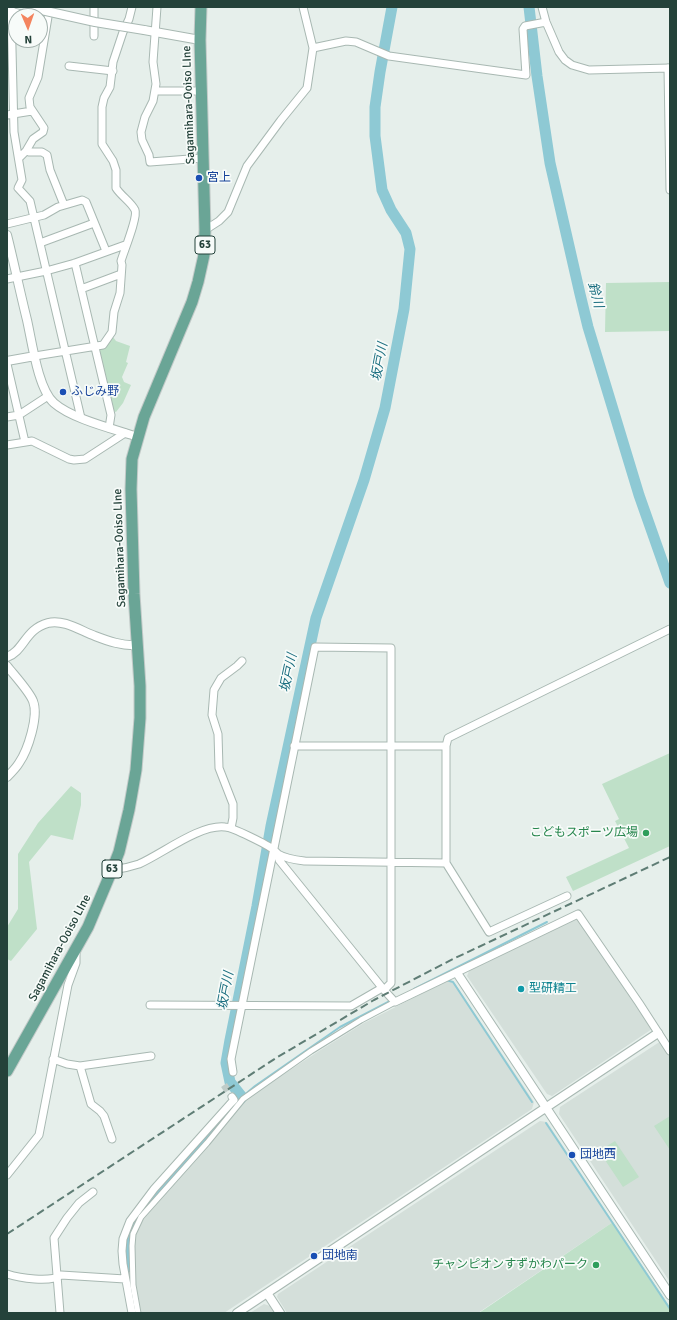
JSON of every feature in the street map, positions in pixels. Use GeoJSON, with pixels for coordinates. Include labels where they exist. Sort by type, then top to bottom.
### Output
{"type":"FeatureCollection","features":[{"type":"Feature","properties":{"kind":"main road","name":"Sagamihara-Ooiso LIne"},"geometry":{"type":"LineString","coordinates":[[7,1071],[76,950],[96,910],[119,852],[129,810],[138,751],[140,699],[134,594],[131,477],[132,459],[152,397],[192,302],[204,255],[205,230],[200,40],[201,7]]}},
{"type":"Feature","properties":{"kind":"street"},"geometry":{"type":"LineString","coordinates":[[28,7],[95,22],[200,40]]}},
{"type":"Feature","properties":{"kind":"street"},"geometry":{"type":"LineString","coordinates":[[94,7],[94,36]]}},
{"type":"Feature","properties":{"kind":"street"},"geometry":{"type":"LineString","coordinates":[[7,361],[103,345],[112,332],[114,312],[120,293],[121,261],[125,245],[136,218],[135,211],[116,188],[116,170],[113,161],[102,144],[102,107],[104,98],[110,87],[113,62],[132,7]]}},
{"type":"Feature","properties":{"kind":"street"},"geometry":{"type":"LineString","coordinates":[[157,7],[153,62],[156,91],[145,117],[141,132],[142,140],[149,155],[150,162],[203,158]]}},
{"type":"Feature","properties":{"kind":"street"},"geometry":{"type":"LineString","coordinates":[[205,230],[219,221],[228,212],[247,166],[307,88],[312,48],[303,7]]}},
{"type":"Feature","properties":{"kind":"street"},"geometry":{"type":"LineString","coordinates":[[542,7],[544,22],[559,52],[565,60],[572,65],[589,70],[669,68],[670,190]]}},
{"type":"Feature","properties":{"kind":"street"},"geometry":{"type":"LineString","coordinates":[[312,48],[346,41],[356,42],[389,56],[526,75],[525,26],[544,22]]}},
{"type":"Feature","properties":{"kind":"street"},"geometry":{"type":"LineString","coordinates":[[10,48],[10,114],[22,180],[18,188],[30,201],[81,418]]}},
{"type":"Feature","properties":{"kind":"street"},"geometry":{"type":"LineString","coordinates":[[19,158],[26,151],[33,138],[43,132],[44,128],[30,107],[29,98],[38,77],[41,48]]}},
{"type":"Feature","properties":{"kind":"street"},"geometry":{"type":"LineString","coordinates":[[74,64],[113,71]]}},
{"type":"Feature","properties":{"kind":"street"},"geometry":{"type":"LineString","coordinates":[[156,91],[201,91]]}},
{"type":"Feature","properties":{"kind":"street"},"geometry":{"type":"LineString","coordinates":[[10,114],[32,111]]}},
{"type":"Feature","properties":{"kind":"street"},"geometry":{"type":"LineString","coordinates":[[26,151],[42,152],[47,155],[50,170],[64,205]]}},
{"type":"Feature","properties":{"kind":"street"},"geometry":{"type":"LineString","coordinates":[[7,224],[44,215],[64,205],[82,200],[86,202],[106,251]]}},
{"type":"Feature","properties":{"kind":"street"},"geometry":{"type":"LineString","coordinates":[[40,243],[94,223]]}},
{"type":"Feature","properties":{"kind":"street"},"geometry":{"type":"LineString","coordinates":[[7,235],[35,356],[42,382],[48,396],[54,403],[66,412],[138,438]]}},
{"type":"Feature","properties":{"kind":"street"},"geometry":{"type":"LineString","coordinates":[[7,279],[75,263],[125,245]]}},
{"type":"Feature","properties":{"kind":"street"},"geometry":{"type":"LineString","coordinates":[[75,263],[111,415],[109,428]]}},
{"type":"Feature","properties":{"kind":"street"},"geometry":{"type":"LineString","coordinates":[[81,289],[121,274]]}},
{"type":"Feature","properties":{"kind":"street"},"geometry":{"type":"LineString","coordinates":[[7,364],[10,389],[19,415],[25,442]]}},
{"type":"Feature","properties":{"kind":"street"},"geometry":{"type":"LineString","coordinates":[[7,417],[19,415],[48,396]]}},
{"type":"Feature","properties":{"kind":"street"},"geometry":{"type":"LineString","coordinates":[[7,445],[32,441],[68,459],[80,460],[85,459],[125,433]]}},
{"type":"Feature","properties":{"kind":"street"},"geometry":{"type":"LineString","coordinates":[[7,657],[15,652],[35,628],[50,623],[62,623],[120,644],[137,645]]}},
{"type":"Feature","properties":{"kind":"street"},"geometry":{"type":"LineString","coordinates":[[567,896],[489,932],[446,863],[446,746],[448,738],[670,629]]}},
{"type":"Feature","properties":{"kind":"street"},"geometry":{"type":"LineString","coordinates":[[150,1005],[242,1005],[351,1006],[392,983],[391,648],[315,647],[294,746],[275,852],[242,1005],[232,1059],[233,1072]]}},
{"type":"Feature","properties":{"kind":"street"},"geometry":{"type":"LineString","coordinates":[[231,828],[233,804],[219,768],[218,734],[212,715],[214,690],[221,678],[242,661]]}},
{"type":"Feature","properties":{"kind":"street"},"geometry":{"type":"LineString","coordinates":[[7,666],[32,699],[35,707],[35,719],[26,749],[20,762],[7,777]]}},
{"type":"Feature","properties":{"kind":"street"},"geometry":{"type":"LineString","coordinates":[[294,746],[446,746]]}},
{"type":"Feature","properties":{"kind":"street"},"geometry":{"type":"LineString","coordinates":[[112,870],[138,864],[192,836],[208,829],[224,826],[231,828],[287,858],[305,861],[446,863]]}},
{"type":"Feature","properties":{"kind":"street"},"geometry":{"type":"LineString","coordinates":[[275,852],[279,860],[395,1002]]}},
{"type":"Feature","properties":{"kind":"street"},"geometry":{"type":"LineString","coordinates":[[132,1313],[125,1278],[122,1251],[123,1239],[130,1221],[154,1189],[243,1099],[311,1051],[395,1002],[578,914],[639,1002],[670,1051]]}},
{"type":"Feature","properties":{"kind":"street"},"geometry":{"type":"LineString","coordinates":[[7,1175],[39,1135],[68,984],[76,963],[76,950]]}},
{"type":"Feature","properties":{"kind":"street"},"geometry":{"type":"LineString","coordinates":[[457,973],[670,1295]]}},
{"type":"Feature","properties":{"kind":"street"},"geometry":{"type":"LineString","coordinates":[[237,1313],[658,1033]]}},
{"type":"Feature","properties":{"kind":"street"},"geometry":{"type":"LineString","coordinates":[[53,1060],[80,1066],[151,1056]]}},
{"type":"Feature","properties":{"kind":"street"},"geometry":{"type":"LineString","coordinates":[[80,1066],[91,1104],[104,1116],[112,1139]]}},
{"type":"Feature","properties":{"kind":"street"},"geometry":{"type":"LineString","coordinates":[[138,1313],[133,1285],[133,1234],[141,1217],[204,1140],[234,1100],[232,1097]]}},
{"type":"Feature","properties":{"kind":"street"},"geometry":{"type":"LineString","coordinates":[[60,1313],[54,1238],[79,1203],[93,1192]]}},
{"type":"Feature","properties":{"kind":"street"},"geometry":{"type":"LineString","coordinates":[[7,1274],[15,1277],[39,1279],[57,1278],[61,1275],[125,1278]]}},
{"type":"Feature","properties":{"kind":"street"},"geometry":{"type":"LineString","coordinates":[[267,1294],[280,1313]]}},
{"type":"Feature","properties":{"kind":"shaded area"},"geometry":{"type":"Polygon","coordinates":[[[578,917],[652,1029],[552,1096],[547,1094],[467,976],[469,971],[578,917]]]}},
{"type":"Feature","properties":{"kind":"shaded area"},"geometry":{"type":"Polygon","coordinates":[[[449,980],[454,982],[534,1102],[532,1109],[224,1313],[140,1313],[135,1284],[134,1236],[143,1218],[246,1099],[364,1023],[449,980]]]}},
{"type":"Feature","properties":{"kind":"shaded area"},"geometry":{"type":"Polygon","coordinates":[[[661,1041],[670,1055],[670,1282],[559,1114],[560,1107],[661,1041]]]}},
{"type":"Feature","properties":{"kind":"shaded area"},"geometry":{"type":"Polygon","coordinates":[[[540,1121],[547,1122],[613,1222],[478,1313],[287,1313],[277,1297],[278,1294],[540,1121]]]}},
{"type":"Feature","properties":{"kind":"shaded area"},"geometry":{"type":"Polygon","coordinates":[[[264,1304],[270,1306],[275,1313],[250,1313],[264,1304]]]}},
{"type":"Feature","properties":{"kind":"green space"},"geometry":{"type":"Polygon","coordinates":[[[670,282],[670,331],[605,332],[606,283],[670,282]]]}},
{"type":"Feature","properties":{"kind":"green space"},"geometry":{"type":"Polygon","coordinates":[[[113,337],[116,341],[130,346],[126,362],[128,363],[122,377],[124,382],[131,385],[123,403],[116,412],[113,411],[97,348],[113,337]]]}},
{"type":"Feature","properties":{"kind":"green space","name":"こどもスポーツ広場"},"geometry":{"type":"Polygon","coordinates":[[[670,753],[670,846],[573,891],[566,877],[629,848],[615,821],[619,819],[602,784],[670,753]]]}},
{"type":"Feature","properties":{"kind":"green space"},"geometry":{"type":"Polygon","coordinates":[[[71,786],[81,793],[81,805],[73,840],[51,835],[29,862],[37,929],[11,961],[7,959],[7,927],[18,909],[18,854],[38,823],[71,786]]]}},
{"type":"Feature","properties":{"kind":"green space"},"geometry":{"type":"Polygon","coordinates":[[[670,1116],[670,1150],[654,1126],[670,1116]]]}},
{"type":"Feature","properties":{"kind":"green space"},"geometry":{"type":"Polygon","coordinates":[[[615,1141],[639,1177],[623,1187],[599,1151],[615,1141]]]}},
{"type":"Feature","properties":{"kind":"green space","name":"チャンピオンすずかわパーク"},"geometry":{"type":"Polygon","coordinates":[[[613,1222],[670,1307],[670,1313],[479,1313],[613,1222]]]}},
{"type":"Feature","properties":{"kind":"waterway","name":"坂戸川"},"geometry":{"type":"LineString","coordinates":[[127,1267],[127,1242],[135,1218],[242,1097],[230,1082],[226,1063],[271,826],[316,618],[364,480],[385,408],[404,309],[410,249],[406,233],[391,210],[382,190],[375,136],[375,107],[392,7]]}},
{"type":"Feature","properties":{"kind":"waterway","name":"鈴川"},"geometry":{"type":"LineString","coordinates":[[529,7],[537,76],[550,163],[588,327],[639,495],[670,583]]}},
{"type":"Feature","properties":{"kind":"waterway"},"geometry":{"type":"LineString","coordinates":[[414,989],[547,922]]}},
{"type":"Feature","properties":{"kind":"waterway"},"geometry":{"type":"LineString","coordinates":[[446,980],[453,982],[532,1102]]}},
{"type":"Feature","properties":{"kind":"waterway"},"geometry":{"type":"LineString","coordinates":[[242,1097],[255,1086],[340,1027],[392,1000]]}},
{"type":"Feature","properties":{"kind":"waterway"},"geometry":{"type":"LineString","coordinates":[[546,1123],[670,1309]]}},
{"type":"Feature","properties":{"kind":"tunnel"},"geometry":{"type":"LineString","coordinates":[[224,1085],[232,1097]]}},
{"type":"Feature","properties":{"kind":"railway"},"geometry":{"type":"LineString","coordinates":[[7,1234],[276,1058],[374,1000],[453,959],[670,857]]}},
{"type":"Feature","properties":{"kind":"place","name":"宮上"},"geometry":{"type":"Point","coordinates":[199,178]}},
{"type":"Feature","properties":{"kind":"place","name":"ふじみ野"},"geometry":{"type":"Point","coordinates":[63,392]}},
{"type":"Feature","properties":{"kind":"place","name":"こどもスポーツ広場"},"geometry":{"type":"Point","coordinates":[646,833]}},
{"type":"Feature","properties":{"kind":"place","name":"型研精工"},"geometry":{"type":"Point","coordinates":[521,989]}},
{"type":"Feature","properties":{"kind":"place","name":"団地西"},"geometry":{"type":"Point","coordinates":[572,1155]}},
{"type":"Feature","properties":{"kind":"place","name":"団地南"},"geometry":{"type":"Point","coordinates":[314,1256]}},
{"type":"Feature","properties":{"kind":"place","name":"チャンピオンすずかわパーク"},"geometry":{"type":"Point","coordinates":[596,1265]}}]}
